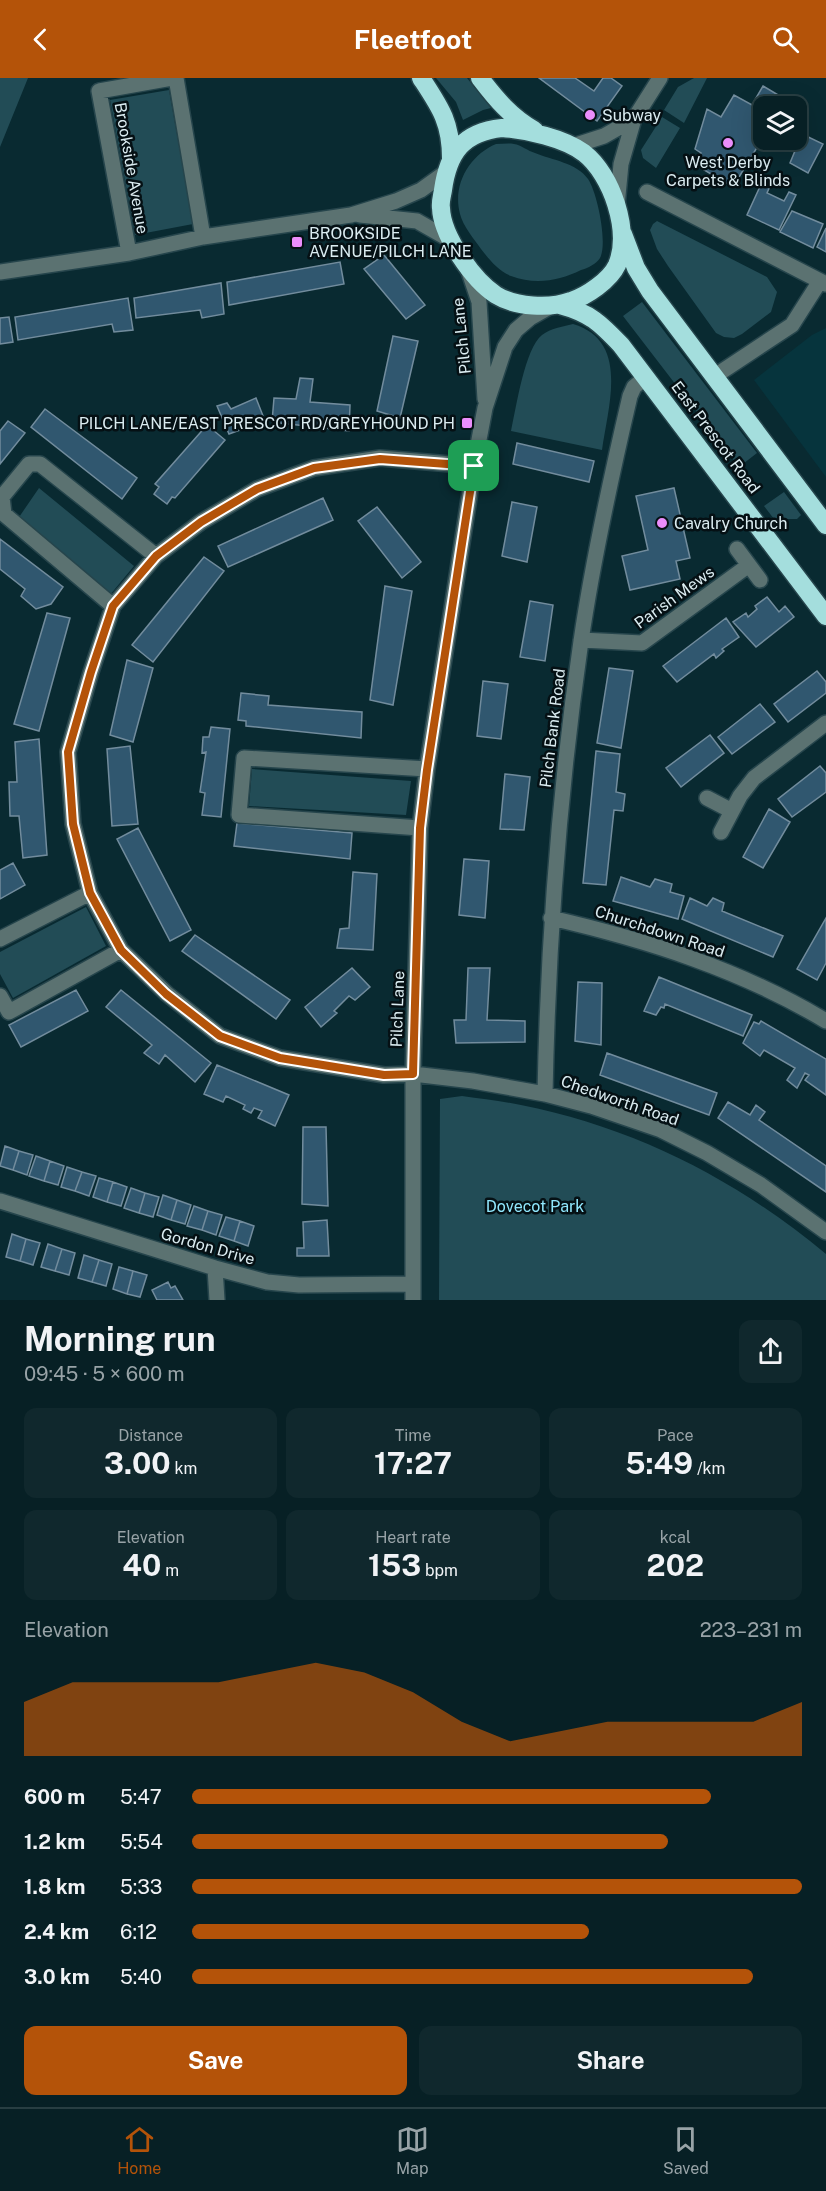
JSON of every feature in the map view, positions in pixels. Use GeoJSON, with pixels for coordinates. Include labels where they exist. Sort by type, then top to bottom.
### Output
{"type":"FeatureCollection","features":[{"type":"Feature","properties":{"kind":"highway"},"geometry":{"type":"LineString","coordinates":[[422,78],[446,119],[451,138],[441,209],[452,241],[465,262],[490,290],[506,300],[541,305],[572,301],[606,280],[616,265],[622,232]]}},
{"type":"Feature","properties":{"kind":"highway"},"geometry":{"type":"LineString","coordinates":[[480,78],[505,109],[543,136]]}},
{"type":"Feature","properties":{"kind":"highway"},"geometry":{"type":"LineString","coordinates":[[448,165],[467,139],[484,130],[502,128],[522,130],[543,136],[573,146],[585,154],[609,184],[622,232],[636,268],[650,291],[826,525]]}},
{"type":"Feature","properties":{"kind":"highway","name":"East Prescot Road"},"geometry":{"type":"LineString","coordinates":[[555,304],[580,310],[593,318],[621,345],[826,616]]}},
{"type":"Feature","properties":{"kind":"street","name":"Brookside Avenue"},"geometry":{"type":"LineString","coordinates":[[129,253],[99,91],[174,78],[203,237]]}},
{"type":"Feature","properties":{"kind":"street"},"geometry":{"type":"LineString","coordinates":[[616,208],[621,164],[634,119],[660,78]]}},
{"type":"Feature","properties":{"kind":"street"},"geometry":{"type":"LineString","coordinates":[[573,146],[603,136],[634,119]]}},
{"type":"Feature","properties":{"kind":"street","name":"Brookside Avenue"},"geometry":{"type":"LineString","coordinates":[[0,272],[129,253],[203,237],[351,214],[396,201],[421,190],[448,165]]}},
{"type":"Feature","properties":{"kind":"street"},"geometry":{"type":"LineString","coordinates":[[647,192],[823,282],[792,325],[715,376]]}},
{"type":"Feature","properties":{"kind":"street","name":"Brookside Avenue"},"geometry":{"type":"LineString","coordinates":[[351,214],[417,221],[452,241]]}},
{"type":"Feature","properties":{"kind":"street","name":"Pilch Lane"},"geometry":{"type":"LineString","coordinates":[[465,262],[479,302],[485,408]]}},
{"type":"Feature","properties":{"kind":"street","name":"Pilch Lane"},"geometry":{"type":"LineString","coordinates":[[413,1300],[413,1074],[420,828],[427,770],[485,408],[505,346],[516,330],[530,318],[555,304]]}},
{"type":"Feature","properties":{"kind":"street","name":"Pilch Bank Road"},"geometry":{"type":"LineString","coordinates":[[545,1094],[551,918],[559,811],[581,640],[611,477],[630,396],[634,387],[646,377]]}},
{"type":"Feature","properties":{"kind":"street"},"geometry":{"type":"LineString","coordinates":[[156,556],[40,464],[28,464],[2,497],[4,514],[113,606],[156,556],[201,522],[257,489],[314,468],[380,459],[474,466]]}},
{"type":"Feature","properties":{"kind":"street"},"geometry":{"type":"LineString","coordinates":[[737,549],[760,580]]}},
{"type":"Feature","properties":{"kind":"street","name":"Parish Mews"},"geometry":{"type":"LineString","coordinates":[[581,640],[642,643],[748,565]]}},
{"type":"Feature","properties":{"kind":"street","name":"Chedworth Road"},"geometry":{"type":"LineString","coordinates":[[113,606],[68,752],[73,824],[90,893],[121,950],[166,994],[220,1036],[280,1058],[384,1075],[413,1074],[473,1081],[545,1094],[591,1106],[661,1130],[707,1153],[761,1185],[826,1232]]}},
{"type":"Feature","properties":{"kind":"street"},"geometry":{"type":"LineString","coordinates":[[721,832],[740,796],[754,778],[826,723]]}},
{"type":"Feature","properties":{"kind":"street"},"geometry":{"type":"LineString","coordinates":[[420,828],[239,815],[244,758],[427,770]]}},
{"type":"Feature","properties":{"kind":"street"},"geometry":{"type":"LineString","coordinates":[[707,798],[732,811]]}},
{"type":"Feature","properties":{"kind":"street"},"geometry":{"type":"LineString","coordinates":[[0,939],[90,893]]}},
{"type":"Feature","properties":{"kind":"street","name":"Churchdown Road"},"geometry":{"type":"LineString","coordinates":[[551,918],[606,930],[679,952],[730,972],[824,1015]]}},
{"type":"Feature","properties":{"kind":"street"},"geometry":{"type":"LineString","coordinates":[[0,996],[9,1012],[121,950]]}},
{"type":"Feature","properties":{"kind":"street","name":"Gordon Drive"},"geometry":{"type":"LineString","coordinates":[[0,1201],[267,1282],[299,1285],[413,1284]]}},
{"type":"Feature","properties":{"kind":"street"},"geometry":{"type":"LineString","coordinates":[[215,1268],[217,1300]]}},
{"type":"Feature","properties":{"kind":"shaded area"},"geometry":{"type":"Polygon","coordinates":[[[826,328],[826,477],[754,380],[812,335],[826,328]]]}},
{"type":"Feature","properties":{"kind":"green space"},"geometry":{"type":"Polygon","coordinates":[[[0,78],[28,78],[0,147],[0,78]]]}},
{"type":"Feature","properties":{"kind":"green space"},"geometry":{"type":"Polygon","coordinates":[[[436,78],[467,78],[491,108],[463,120],[456,102],[436,78]]]}},
{"type":"Feature","properties":{"kind":"green space"},"geometry":{"type":"Polygon","coordinates":[[[694,78],[707,78],[684,123],[664,110],[678,87],[694,78]]]}},
{"type":"Feature","properties":{"kind":"green space"},"geometry":{"type":"Polygon","coordinates":[[[169,90],[193,224],[135,235],[110,100],[169,90]]]}},
{"type":"Feature","properties":{"kind":"green space"},"geometry":{"type":"Polygon","coordinates":[[[662,117],[680,128],[656,168],[643,158],[641,150],[662,117]]]}},
{"type":"Feature","properties":{"kind":"green space"},"geometry":{"type":"Polygon","coordinates":[[[496,144],[519,146],[571,166],[588,179],[598,206],[602,230],[602,251],[596,262],[564,277],[538,281],[520,279],[506,274],[487,257],[461,219],[458,203],[465,172],[478,155],[496,144]]]}},
{"type":"Feature","properties":{"kind":"green space"},"geometry":{"type":"Polygon","coordinates":[[[657,221],[767,277],[777,292],[771,312],[734,338],[716,333],[657,249],[650,230],[657,221]]]}},
{"type":"Feature","properties":{"kind":"green space"},"geometry":{"type":"Polygon","coordinates":[[[642,302],[757,453],[739,467],[623,316],[642,302]]]}},
{"type":"Feature","properties":{"kind":"green space"},"geometry":{"type":"Polygon","coordinates":[[[573,324],[591,332],[602,345],[609,360],[610,395],[602,450],[511,431],[522,379],[536,342],[549,331],[573,324]]]}},
{"type":"Feature","properties":{"kind":"green space"},"geometry":{"type":"Polygon","coordinates":[[[39,488],[134,566],[110,595],[15,523],[39,488]]]}},
{"type":"Feature","properties":{"kind":"green space"},"geometry":{"type":"Polygon","coordinates":[[[784,492],[801,515],[797,519],[774,519],[764,506],[784,492]]]}},
{"type":"Feature","properties":{"kind":"green space"},"geometry":{"type":"Polygon","coordinates":[[[252,769],[411,781],[406,815],[249,806],[252,769]]]}},
{"type":"Feature","properties":{"kind":"green space"},"geometry":{"type":"Polygon","coordinates":[[[86,907],[106,946],[13,998],[0,974],[0,952],[86,907]]]}},
{"type":"Feature","properties":{"kind":"green space","name":"Dovecot Park"},"geometry":{"type":"Polygon","coordinates":[[[462,1096],[521,1105],[605,1128],[683,1160],[721,1180],[792,1227],[826,1254],[826,1300],[439,1300],[440,1099],[462,1096]]]}},
{"type":"Feature","properties":{"kind":"building"},"geometry":{"type":"Polygon","coordinates":[[[539,78],[575,78],[594,91],[603,78],[611,78],[622,86],[597,121],[539,78]]]}},
{"type":"Feature","properties":{"kind":"building","name":"West Derby Carpets & Blinds"},"geometry":{"type":"Polygon","coordinates":[[[763,86],[780,96],[757,96],[763,86]]]}},
{"type":"Feature","properties":{"kind":"building","name":"West Derby Carpets & Blinds"},"geometry":{"type":"Polygon","coordinates":[[[734,95],[752,105],[753,103],[753,150],[755,150],[733,187],[694,164],[701,153],[695,149],[707,109],[721,117],[734,95]]]}},
{"type":"Feature","properties":{"kind":"building"},"geometry":{"type":"Polygon","coordinates":[[[807,136],[823,144],[808,173],[790,163],[795,150],[807,150],[807,136]]]}},
{"type":"Feature","properties":{"kind":"building"},"geometry":{"type":"Polygon","coordinates":[[[763,180],[771,184],[767,193],[784,201],[789,192],[796,195],[779,230],[747,215],[763,180]]]}},
{"type":"Feature","properties":{"kind":"building"},"geometry":{"type":"Polygon","coordinates":[[[792,211],[823,224],[813,248],[780,232],[792,211]]]}},
{"type":"Feature","properties":{"kind":"building"},"geometry":{"type":"Polygon","coordinates":[[[826,228],[826,252],[817,247],[826,228]]]}},
{"type":"Feature","properties":{"kind":"building"},"geometry":{"type":"Polygon","coordinates":[[[384,255],[425,305],[406,319],[364,269],[384,255]]]}},
{"type":"Feature","properties":{"kind":"building"},"geometry":{"type":"Polygon","coordinates":[[[340,262],[344,284],[229,305],[227,282],[340,262]]]}},
{"type":"Feature","properties":{"kind":"building"},"geometry":{"type":"Polygon","coordinates":[[[221,283],[224,314],[202,318],[200,310],[136,318],[134,298],[221,283]]]}},
{"type":"Feature","properties":{"kind":"building"},"geometry":{"type":"Polygon","coordinates":[[[128,298],[133,330],[114,332],[112,324],[18,340],[15,317],[128,298]]]}},
{"type":"Feature","properties":{"kind":"building"},"geometry":{"type":"Polygon","coordinates":[[[9,317],[13,342],[0,344],[0,318],[9,317]]]}},
{"type":"Feature","properties":{"kind":"building"},"geometry":{"type":"Polygon","coordinates":[[[393,336],[418,341],[400,418],[377,411],[393,336]]]}},
{"type":"Feature","properties":{"kind":"building"},"geometry":{"type":"Polygon","coordinates":[[[300,378],[313,379],[310,402],[350,405],[349,431],[272,422],[274,398],[296,399],[300,378]]]}},
{"type":"Feature","properties":{"kind":"building"},"geometry":{"type":"Polygon","coordinates":[[[256,398],[265,421],[229,434],[217,406],[227,403],[231,409],[256,398]]]}},
{"type":"Feature","properties":{"kind":"building"},"geometry":{"type":"Polygon","coordinates":[[[45,409],[137,478],[122,499],[31,427],[45,409]]]}},
{"type":"Feature","properties":{"kind":"building"},"geometry":{"type":"Polygon","coordinates":[[[8,421],[25,433],[0,464],[0,431],[8,421]]]}},
{"type":"Feature","properties":{"kind":"building"},"geometry":{"type":"Polygon","coordinates":[[[207,425],[225,440],[175,498],[172,497],[167,504],[154,494],[159,487],[155,484],[207,425]]]}},
{"type":"Feature","properties":{"kind":"building"},"geometry":{"type":"Polygon","coordinates":[[[517,443],[594,461],[589,482],[513,464],[517,443]]]}},
{"type":"Feature","properties":{"kind":"building","name":"Cavalry Church"},"geometry":{"type":"Polygon","coordinates":[[[674,488],[690,558],[676,561],[680,579],[630,590],[622,556],[648,550],[636,496],[674,488]]]}},
{"type":"Feature","properties":{"kind":"building"},"geometry":{"type":"Polygon","coordinates":[[[323,498],[333,520],[228,567],[218,546],[323,498]]]}},
{"type":"Feature","properties":{"kind":"building"},"geometry":{"type":"Polygon","coordinates":[[[512,502],[537,507],[527,562],[502,556],[512,502]]]}},
{"type":"Feature","properties":{"kind":"building"},"geometry":{"type":"Polygon","coordinates":[[[377,507],[421,562],[402,578],[358,521],[377,507]]]}},
{"type":"Feature","properties":{"kind":"building"},"geometry":{"type":"Polygon","coordinates":[[[0,539],[63,587],[51,604],[36,609],[21,596],[25,589],[0,569],[0,539]]]}},
{"type":"Feature","properties":{"kind":"building"},"geometry":{"type":"Polygon","coordinates":[[[204,557],[224,571],[153,662],[132,645],[204,557]]]}},
{"type":"Feature","properties":{"kind":"building"},"geometry":{"type":"Polygon","coordinates":[[[385,586],[412,591],[393,705],[370,700],[385,586]]]}},
{"type":"Feature","properties":{"kind":"building"},"geometry":{"type":"Polygon","coordinates":[[[767,597],[779,612],[785,606],[794,617],[756,647],[733,622],[746,613],[748,617],[757,609],[755,606],[767,597]]]}},
{"type":"Feature","properties":{"kind":"building"},"geometry":{"type":"Polygon","coordinates":[[[530,601],[553,605],[545,661],[520,657],[530,601]]]}},
{"type":"Feature","properties":{"kind":"building"},"geometry":{"type":"Polygon","coordinates":[[[47,613],[70,618],[39,731],[14,724],[47,613]]]}},
{"type":"Feature","properties":{"kind":"building"},"geometry":{"type":"Polygon","coordinates":[[[726,618],[739,637],[722,649],[724,651],[716,658],[714,654],[677,682],[663,666],[726,618]]]}},
{"type":"Feature","properties":{"kind":"building"},"geometry":{"type":"Polygon","coordinates":[[[127,660],[153,668],[133,742],[110,735],[127,660]]]}},
{"type":"Feature","properties":{"kind":"building"},"geometry":{"type":"Polygon","coordinates":[[[609,668],[633,671],[621,748],[597,743],[609,668]]]}},
{"type":"Feature","properties":{"kind":"building"},"geometry":{"type":"Polygon","coordinates":[[[817,671],[826,682],[826,693],[788,722],[774,704],[817,671]]]}},
{"type":"Feature","properties":{"kind":"building"},"geometry":{"type":"Polygon","coordinates":[[[483,681],[508,684],[501,739],[477,736],[483,681]]]}},
{"type":"Feature","properties":{"kind":"building"},"geometry":{"type":"Polygon","coordinates":[[[241,693],[269,696],[268,705],[362,712],[361,738],[246,726],[246,721],[238,720],[241,693]]]}},
{"type":"Feature","properties":{"kind":"building"},"geometry":{"type":"Polygon","coordinates":[[[760,704],[775,722],[732,754],[718,737],[760,704]]]}},
{"type":"Feature","properties":{"kind":"building"},"geometry":{"type":"Polygon","coordinates":[[[211,727],[230,729],[221,817],[202,815],[205,793],[200,792],[206,752],[202,753],[203,737],[209,737],[211,727]]]}},
{"type":"Feature","properties":{"kind":"building"},"geometry":{"type":"Polygon","coordinates":[[[710,735],[724,753],[681,787],[666,768],[710,735]]]}},
{"type":"Feature","properties":{"kind":"building"},"geometry":{"type":"Polygon","coordinates":[[[39,739],[47,855],[23,858],[19,816],[10,816],[9,782],[17,782],[15,742],[39,739]]]}},
{"type":"Feature","properties":{"kind":"building"},"geometry":{"type":"Polygon","coordinates":[[[130,746],[138,824],[112,826],[107,749],[130,746]]]}},
{"type":"Feature","properties":{"kind":"building"},"geometry":{"type":"Polygon","coordinates":[[[596,751],[620,754],[616,792],[625,794],[623,811],[614,810],[606,885],[583,883],[596,751]]]}},
{"type":"Feature","properties":{"kind":"building"},"geometry":{"type":"Polygon","coordinates":[[[820,766],[826,773],[826,792],[792,817],[778,799],[820,766]]]}},
{"type":"Feature","properties":{"kind":"building"},"geometry":{"type":"Polygon","coordinates":[[[505,774],[530,777],[524,830],[500,829],[505,774]]]}},
{"type":"Feature","properties":{"kind":"building"},"geometry":{"type":"Polygon","coordinates":[[[769,809],[790,822],[763,868],[743,857],[769,809]]]}},
{"type":"Feature","properties":{"kind":"building"},"geometry":{"type":"Polygon","coordinates":[[[237,823],[352,833],[350,859],[234,846],[237,823]]]}},
{"type":"Feature","properties":{"kind":"building"},"geometry":{"type":"Polygon","coordinates":[[[138,828],[191,930],[170,941],[117,839],[138,828]]]}},
{"type":"Feature","properties":{"kind":"building"},"geometry":{"type":"Polygon","coordinates":[[[464,859],[489,861],[485,918],[459,915],[464,859]]]}},
{"type":"Feature","properties":{"kind":"building"},"geometry":{"type":"Polygon","coordinates":[[[13,863],[25,885],[0,899],[0,870],[13,863]]]}},
{"type":"Feature","properties":{"kind":"building"},"geometry":{"type":"Polygon","coordinates":[[[353,872],[377,874],[373,950],[337,948],[340,929],[349,928],[353,872]]]}},
{"type":"Feature","properties":{"kind":"building"},"geometry":{"type":"Polygon","coordinates":[[[621,877],[650,887],[655,879],[672,884],[670,892],[684,896],[678,919],[613,901],[621,877]]]}},
{"type":"Feature","properties":{"kind":"building"},"geometry":{"type":"Polygon","coordinates":[[[690,898],[707,906],[713,898],[724,903],[722,911],[783,936],[773,957],[682,919],[690,898]]]}},
{"type":"Feature","properties":{"kind":"building"},"geometry":{"type":"Polygon","coordinates":[[[826,918],[826,963],[817,980],[797,969],[826,918]]]}},
{"type":"Feature","properties":{"kind":"building"},"geometry":{"type":"Polygon","coordinates":[[[195,935],[290,1000],[276,1019],[182,951],[195,935]]]}},
{"type":"Feature","properties":{"kind":"building"},"geometry":{"type":"Polygon","coordinates":[[[352,968],[370,987],[355,1000],[349,996],[334,1011],[337,1013],[321,1027],[305,1007],[352,968]]]}},
{"type":"Feature","properties":{"kind":"building"},"geometry":{"type":"Polygon","coordinates":[[[468,968],[490,968],[487,1020],[525,1021],[525,1042],[456,1043],[454,1020],[466,1020],[468,968]]]}},
{"type":"Feature","properties":{"kind":"building"},"geometry":{"type":"Polygon","coordinates":[[[659,977],[752,1015],[743,1036],[665,1004],[656,1015],[644,1011],[659,977]]]}},
{"type":"Feature","properties":{"kind":"building"},"geometry":{"type":"Polygon","coordinates":[[[578,982],[602,983],[601,1045],[575,1041],[578,982]]]}},
{"type":"Feature","properties":{"kind":"building"},"geometry":{"type":"Polygon","coordinates":[[[76,990],[88,1011],[21,1047],[9,1025],[76,990]]]}},
{"type":"Feature","properties":{"kind":"building"},"geometry":{"type":"Polygon","coordinates":[[[121,990],[211,1063],[195,1082],[165,1055],[159,1064],[144,1053],[152,1045],[106,1007],[121,990]]]}},
{"type":"Feature","properties":{"kind":"building"},"geometry":{"type":"Polygon","coordinates":[[[761,1021],[826,1059],[826,1095],[805,1080],[809,1075],[805,1073],[797,1088],[787,1080],[795,1068],[764,1050],[760,1056],[743,1043],[754,1022],[759,1024],[761,1021]]]}},
{"type":"Feature","properties":{"kind":"building"},"geometry":{"type":"Polygon","coordinates":[[[607,1053],[717,1093],[709,1115],[600,1075],[607,1053]]]}},
{"type":"Feature","properties":{"kind":"building"},"geometry":{"type":"Polygon","coordinates":[[[217,1065],[289,1095],[275,1126],[258,1118],[262,1111],[254,1108],[251,1113],[243,1109],[245,1105],[226,1096],[223,1102],[204,1094],[217,1065]]]}},
{"type":"Feature","properties":{"kind":"building"},"geometry":{"type":"Polygon","coordinates":[[[728,1102],[750,1115],[756,1105],[765,1112],[759,1120],[826,1166],[826,1192],[718,1118],[728,1102]]]}},
{"type":"Feature","properties":{"kind":"building"},"geometry":{"type":"Polygon","coordinates":[[[303,1127],[326,1127],[328,1206],[302,1204],[303,1127]]]}},
{"type":"Feature","properties":{"kind":"building"},"geometry":{"type":"Polygon","coordinates":[[[5,1146],[19,1151],[13,1170],[0,1166],[5,1146]]]}},
{"type":"Feature","properties":{"kind":"building"},"geometry":{"type":"Polygon","coordinates":[[[19,1151],[33,1155],[27,1175],[13,1170],[19,1151]]]}},
{"type":"Feature","properties":{"kind":"building"},"geometry":{"type":"Polygon","coordinates":[[[36,1156],[50,1161],[44,1181],[29,1176],[36,1156]]]}},
{"type":"Feature","properties":{"kind":"building"},"geometry":{"type":"Polygon","coordinates":[[[50,1161],[64,1166],[58,1185],[44,1181],[50,1161]]]}},
{"type":"Feature","properties":{"kind":"building"},"geometry":{"type":"Polygon","coordinates":[[[67,1167],[82,1172],[75,1191],[61,1187],[67,1167]]]}},
{"type":"Feature","properties":{"kind":"building"},"geometry":{"type":"Polygon","coordinates":[[[82,1172],[96,1176],[89,1196],[75,1191],[82,1172]]]}},
{"type":"Feature","properties":{"kind":"building"},"geometry":{"type":"Polygon","coordinates":[[[99,1178],[113,1182],[107,1202],[93,1197],[99,1178]]]}},
{"type":"Feature","properties":{"kind":"building"},"geometry":{"type":"Polygon","coordinates":[[[113,1182],[127,1187],[121,1206],[107,1202],[113,1182]]]}},
{"type":"Feature","properties":{"kind":"building"},"geometry":{"type":"Polygon","coordinates":[[[131,1188],[145,1193],[139,1213],[124,1208],[131,1188]]]}},
{"type":"Feature","properties":{"kind":"building"},"geometry":{"type":"Polygon","coordinates":[[[145,1193],[159,1197],[153,1217],[139,1213],[145,1193]]]}},
{"type":"Feature","properties":{"kind":"building"},"geometry":{"type":"Polygon","coordinates":[[[163,1195],[177,1200],[171,1220],[157,1215],[163,1195]]]}},
{"type":"Feature","properties":{"kind":"building"},"geometry":{"type":"Polygon","coordinates":[[[177,1200],[191,1205],[185,1224],[171,1220],[177,1200]]]}},
{"type":"Feature","properties":{"kind":"building"},"geometry":{"type":"Polygon","coordinates":[[[194,1206],[208,1211],[202,1230],[187,1226],[194,1206]]]}},
{"type":"Feature","properties":{"kind":"building"},"geometry":{"type":"Polygon","coordinates":[[[208,1211],[222,1215],[216,1235],[202,1230],[208,1211]]]}},
{"type":"Feature","properties":{"kind":"building"},"geometry":{"type":"Polygon","coordinates":[[[226,1217],[240,1221],[234,1241],[219,1236],[226,1217]]]}},
{"type":"Feature","properties":{"kind":"building"},"geometry":{"type":"Polygon","coordinates":[[[327,1220],[329,1256],[297,1256],[297,1248],[304,1248],[303,1222],[327,1220]]]}},
{"type":"Feature","properties":{"kind":"building"},"geometry":{"type":"Polygon","coordinates":[[[240,1221],[254,1226],[248,1246],[234,1241],[240,1221]]]}},
{"type":"Feature","properties":{"kind":"building"},"geometry":{"type":"Polygon","coordinates":[[[12,1234],[26,1239],[20,1261],[6,1257],[12,1234]]]}},
{"type":"Feature","properties":{"kind":"building"},"geometry":{"type":"Polygon","coordinates":[[[26,1239],[40,1243],[33,1265],[20,1261],[26,1239]]]}},
{"type":"Feature","properties":{"kind":"building"},"geometry":{"type":"Polygon","coordinates":[[[48,1244],[62,1249],[55,1271],[41,1267],[48,1244]]]}},
{"type":"Feature","properties":{"kind":"building"},"geometry":{"type":"Polygon","coordinates":[[[62,1249],[75,1253],[69,1275],[55,1271],[62,1249]]]}},
{"type":"Feature","properties":{"kind":"building"},"geometry":{"type":"Polygon","coordinates":[[[84,1255],[99,1260],[92,1282],[78,1278],[84,1255]]]}},
{"type":"Feature","properties":{"kind":"building"},"geometry":{"type":"Polygon","coordinates":[[[99,1260],[112,1264],[106,1286],[92,1282],[99,1260]]]}},
{"type":"Feature","properties":{"kind":"building"},"geometry":{"type":"Polygon","coordinates":[[[119,1267],[133,1271],[127,1294],[113,1289],[119,1267]]]}},
{"type":"Feature","properties":{"kind":"building"},"geometry":{"type":"Polygon","coordinates":[[[133,1271],[147,1275],[140,1297],[127,1294],[133,1271]]]}},
{"type":"Feature","properties":{"kind":"building"},"geometry":{"type":"Polygon","coordinates":[[[168,1282],[171,1288],[175,1286],[183,1300],[157,1300],[152,1290],[168,1282]]]}},
{"type":"Feature","properties":{"kind":"place","name":"Subway"},"geometry":{"type":"Point","coordinates":[590,115]}},
{"type":"Feature","properties":{"kind":"place","name":"West Derby Carpets & Blinds"},"geometry":{"type":"Point","coordinates":[728,143]}},
{"type":"Feature","properties":{"kind":"place","name":"BROOKSIDE AVENUE/PILCH LANE"},"geometry":{"type":"Point","coordinates":[297,242]}},
{"type":"Feature","properties":{"kind":"place","name":"PILCH LANE/EAST PRESCOT RD/GREYHOUND PH"},"geometry":{"type":"Point","coordinates":[467,423]}},
{"type":"Feature","properties":{"kind":"place","name":"Cavalry Church"},"geometry":{"type":"Point","coordinates":[662,523]}},
{"type":"Feature","properties":{"kind":"route"},"geometry":{"type":"LineString","coordinates":[[380,459],[474,466],[420,828],[413,1074],[384,1075],[280,1058],[220,1036],[166,994],[121,950],[90,893],[73,824],[68,752],[113,606],[156,556],[201,522],[257,489],[314,468],[380,459]]}}]}
